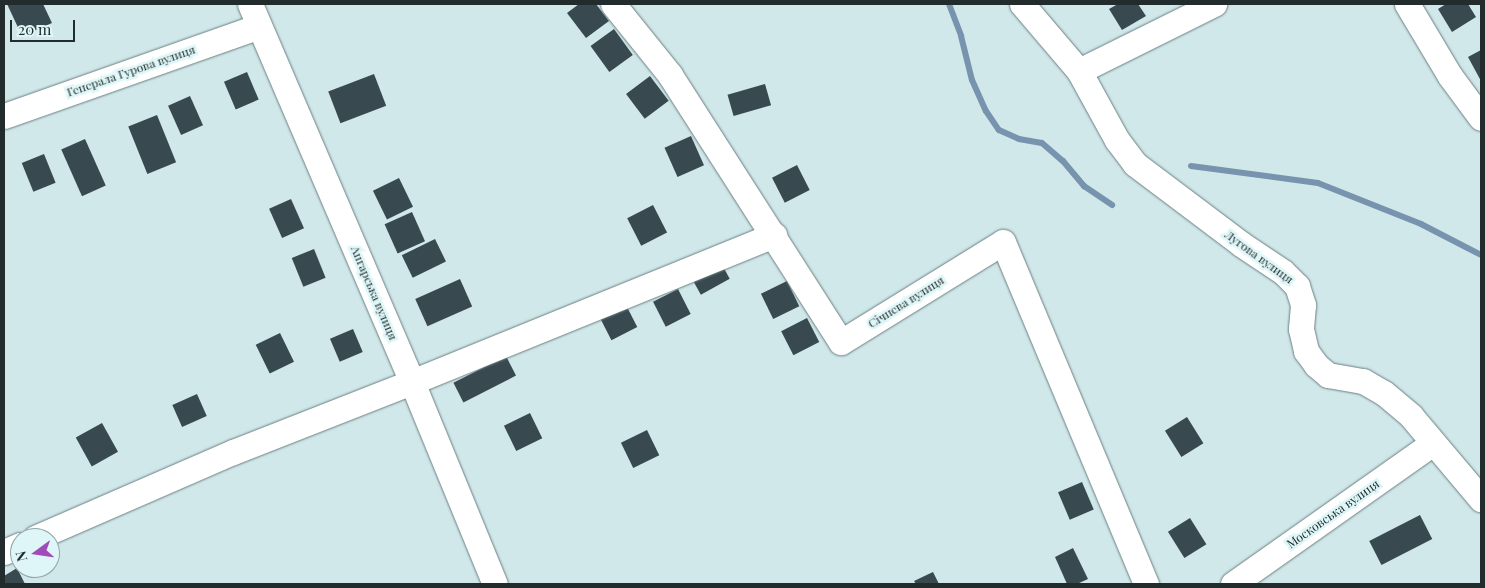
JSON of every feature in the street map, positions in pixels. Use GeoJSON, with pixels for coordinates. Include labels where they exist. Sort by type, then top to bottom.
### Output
{"type":"FeatureCollection","features":[{"type":"Feature","properties":{"kind":"street","name":"Ангарська вулиця"},"geometry":{"type":"LineString","coordinates":[[250,4],[412,382],[495,584]]}},
{"type":"Feature","properties":{"kind":"street","name":"Січнева вулиця"},"geometry":{"type":"LineString","coordinates":[[613,4],[670,75],[842,342],[1003,242],[1146,584]]}},
{"type":"Feature","properties":{"kind":"street","name":"Лугова вулиця"},"geometry":{"type":"LineString","coordinates":[[1022,4],[1079,71],[1117,140],[1135,164],[1240,244],[1283,272],[1298,286],[1303,305],[1301,329],[1306,351],[1316,365],[1328,375],[1363,382],[1384,392],[1410,416],[1481,499]]}},
{"type":"Feature","properties":{"kind":"street"},"geometry":{"type":"LineString","coordinates":[[1079,71],[1214,4]]}},
{"type":"Feature","properties":{"kind":"street"},"geometry":{"type":"LineString","coordinates":[[1407,4],[1450,76],[1481,118]]}},
{"type":"Feature","properties":{"kind":"street","name":"Генерала Гурова вулиця"},"geometry":{"type":"LineString","coordinates":[[4,116],[259,26]]}},
{"type":"Feature","properties":{"kind":"street"},"geometry":{"type":"LineString","coordinates":[[58,528],[233,452],[412,382],[774,235]]}},
{"type":"Feature","properties":{"kind":"street","name":"Московська вулиця"},"geometry":{"type":"LineString","coordinates":[[1233,584],[1433,444]]}},
{"type":"Feature","properties":{"kind":"building"},"geometry":{"type":"Polygon","coordinates":[[[7,4],[43,4],[52,23],[22,36],[7,4]]]}},
{"type":"Feature","properties":{"kind":"building"},"geometry":{"type":"Polygon","coordinates":[[[579,4],[596,4],[609,21],[586,38],[567,13],[579,4]]]}},
{"type":"Feature","properties":{"kind":"building"},"geometry":{"type":"Polygon","coordinates":[[[1118,4],[1138,4],[1146,16],[1122,30],[1109,9],[1118,4]]]}},
{"type":"Feature","properties":{"kind":"building"},"geometry":{"type":"Polygon","coordinates":[[[1446,4],[1468,4],[1476,17],[1452,32],[1438,9],[1446,4]]]}},
{"type":"Feature","properties":{"kind":"building"},"geometry":{"type":"Polygon","coordinates":[[[614,29],[633,55],[609,72],[591,46],[614,29]]]}},
{"type":"Feature","properties":{"kind":"building"},"geometry":{"type":"Polygon","coordinates":[[[1481,50],[1481,81],[1468,57],[1481,50]]]}},
{"type":"Feature","properties":{"kind":"building"},"geometry":{"type":"Polygon","coordinates":[[[247,72],[259,100],[236,109],[224,82],[247,72]]]}},
{"type":"Feature","properties":{"kind":"building"},"geometry":{"type":"Polygon","coordinates":[[[374,74],[386,106],[340,123],[328,92],[374,74]]]}},
{"type":"Feature","properties":{"kind":"building"},"geometry":{"type":"Polygon","coordinates":[[[650,76],[669,101],[645,119],[626,94],[650,76]]]}},
{"type":"Feature","properties":{"kind":"building"},"geometry":{"type":"Polygon","coordinates":[[[765,84],[771,105],[734,116],[728,95],[765,84]]]}},
{"type":"Feature","properties":{"kind":"building"},"geometry":{"type":"Polygon","coordinates":[[[190,96],[203,125],[181,135],[168,106],[190,96]]]}},
{"type":"Feature","properties":{"kind":"building"},"geometry":{"type":"Polygon","coordinates":[[[157,115],[176,162],[147,174],[128,127],[157,115]]]}},
{"type":"Feature","properties":{"kind":"building"},"geometry":{"type":"Polygon","coordinates":[[[691,136],[704,165],[678,177],[665,148],[691,136]]]}},
{"type":"Feature","properties":{"kind":"building"},"geometry":{"type":"Polygon","coordinates":[[[85,139],[106,186],[82,196],[61,150],[85,139]]]}},
{"type":"Feature","properties":{"kind":"building"},"geometry":{"type":"Polygon","coordinates":[[[44,154],[56,183],[33,192],[22,163],[44,154]]]}},
{"type":"Feature","properties":{"kind":"building"},"geometry":{"type":"Polygon","coordinates":[[[797,165],[810,190],[785,203],[772,178],[797,165]]]}},
{"type":"Feature","properties":{"kind":"building"},"geometry":{"type":"Polygon","coordinates":[[[399,178],[413,207],[387,219],[373,191],[399,178]]]}},
{"type":"Feature","properties":{"kind":"building"},"geometry":{"type":"Polygon","coordinates":[[[291,199],[304,228],[282,238],[269,209],[291,199]]]}},
{"type":"Feature","properties":{"kind":"building"},"geometry":{"type":"Polygon","coordinates":[[[653,205],[667,233],[641,246],[627,218],[653,205]]]}},
{"type":"Feature","properties":{"kind":"building"},"geometry":{"type":"Polygon","coordinates":[[[412,212],[425,241],[398,253],[385,224],[412,212]]]}},
{"type":"Feature","properties":{"kind":"building"},"geometry":{"type":"Polygon","coordinates":[[[435,239],[446,261],[413,278],[402,255],[435,239]]]}},
{"type":"Feature","properties":{"kind":"building"},"geometry":{"type":"Polygon","coordinates":[[[314,249],[326,278],[303,287],[292,258],[314,249]]]}},
{"type":"Feature","properties":{"kind":"building"},"geometry":{"type":"Polygon","coordinates":[[[721,263],[730,279],[701,295],[692,279],[721,263]]]}},
{"type":"Feature","properties":{"kind":"building"},"geometry":{"type":"Polygon","coordinates":[[[460,279],[472,306],[427,326],[415,299],[460,279]]]}},
{"type":"Feature","properties":{"kind":"building"},"geometry":{"type":"Polygon","coordinates":[[[787,281],[799,306],[773,319],[761,294],[787,281]]]}},
{"type":"Feature","properties":{"kind":"building"},"geometry":{"type":"Polygon","coordinates":[[[678,289],[691,314],[666,327],[653,302],[678,289]]]}},
{"type":"Feature","properties":{"kind":"building"},"geometry":{"type":"Polygon","coordinates":[[[625,303],[637,327],[611,340],[599,316],[625,303]]]}},
{"type":"Feature","properties":{"kind":"building"},"geometry":{"type":"Polygon","coordinates":[[[807,318],[819,342],[793,355],[781,331],[807,318]]]}},
{"type":"Feature","properties":{"kind":"building"},"geometry":{"type":"Polygon","coordinates":[[[353,329],[363,352],[340,362],[330,339],[353,329]]]}},
{"type":"Feature","properties":{"kind":"building"},"geometry":{"type":"Polygon","coordinates":[[[280,333],[294,362],[270,374],[256,345],[280,333]]]}},
{"type":"Feature","properties":{"kind":"building"},"geometry":{"type":"Polygon","coordinates":[[[506,356],[516,376],[463,402],[453,383],[506,356]]]}},
{"type":"Feature","properties":{"kind":"building"},"geometry":{"type":"Polygon","coordinates":[[[197,394],[207,416],[182,427],[172,405],[197,394]]]}},
{"type":"Feature","properties":{"kind":"building"},"geometry":{"type":"Polygon","coordinates":[[[530,413],[542,438],[516,451],[504,426],[530,413]]]}},
{"type":"Feature","properties":{"kind":"building"},"geometry":{"type":"Polygon","coordinates":[[[1187,417],[1203,443],[1181,457],[1165,431],[1187,417]]]}},
{"type":"Feature","properties":{"kind":"building"},"geometry":{"type":"Polygon","coordinates":[[[102,423],[118,452],[92,466],[76,438],[102,423]]]}},
{"type":"Feature","properties":{"kind":"building"},"geometry":{"type":"Polygon","coordinates":[[[647,430],[659,455],[633,468],[621,443],[647,430]]]}},
{"type":"Feature","properties":{"kind":"building"},"geometry":{"type":"Polygon","coordinates":[[[1082,482],[1094,510],[1070,520],[1058,492],[1082,482]]]}},
{"type":"Feature","properties":{"kind":"building"},"geometry":{"type":"Polygon","coordinates":[[[1420,515],[1432,539],[1381,565],[1369,541],[1420,515]]]}},
{"type":"Feature","properties":{"kind":"building"},"geometry":{"type":"Polygon","coordinates":[[[1190,518],[1206,544],[1184,558],[1168,532],[1190,518]]]}},
{"type":"Feature","properties":{"kind":"building"},"geometry":{"type":"Polygon","coordinates":[[[1073,548],[1088,579],[1077,584],[1067,584],[1055,557],[1073,548]]]}},
{"type":"Feature","properties":{"kind":"building"},"geometry":{"type":"Polygon","coordinates":[[[10,572],[10,578],[22,578],[25,584],[4,584],[4,576],[10,572]]]}},
{"type":"Feature","properties":{"kind":"building"},"geometry":{"type":"Polygon","coordinates":[[[933,572],[939,584],[916,584],[914,581],[933,572]]]}},
{"type":"Feature","properties":{"kind":"waterway"},"geometry":{"type":"LineString","coordinates":[[949,4],[961,36],[972,80],[986,111],[999,130],[1019,139],[1042,143],[1063,161],[1084,186],[1112,205]]}},
{"type":"Feature","properties":{"kind":"waterway"},"geometry":{"type":"LineString","coordinates":[[1191,166],[1318,183],[1421,224],[1481,255]]}}]}
